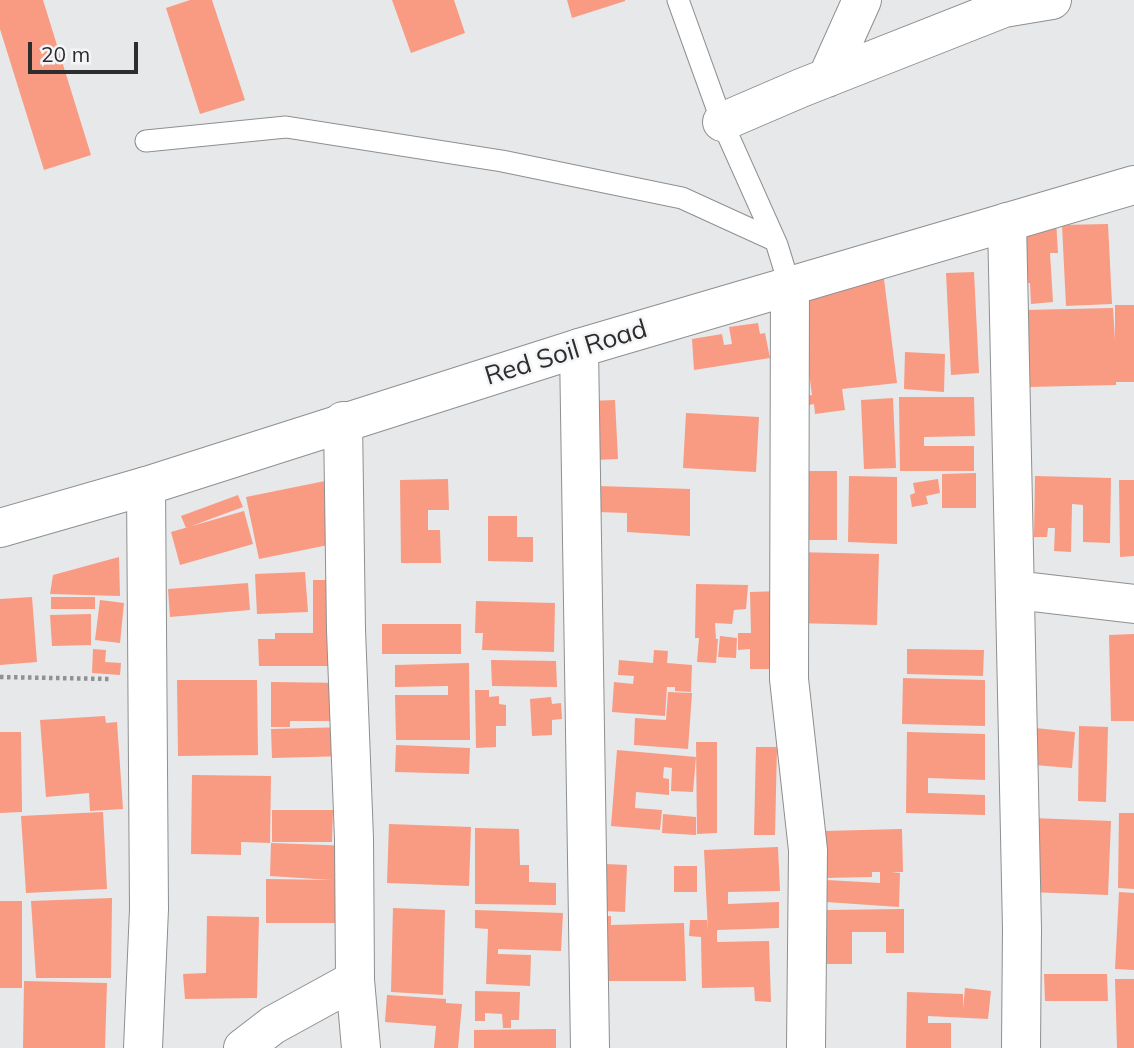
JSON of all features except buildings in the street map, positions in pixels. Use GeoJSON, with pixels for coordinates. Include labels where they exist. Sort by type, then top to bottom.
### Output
{"type":"FeatureCollection","features":[{"type":"Feature","properties":{"kind":"street"},"geometry":{"type":"LineString","coordinates":[[827,78],[862,0]]}},
{"type":"Feature","properties":{"kind":"street"},"geometry":{"type":"LineString","coordinates":[[722,122],[1004,8],[1052,0]]}},
{"type":"Feature","properties":{"kind":"street","name":"Red Soil Road"},"geometry":{"type":"LineString","coordinates":[[0,528],[146,486],[343,421],[579,348],[1134,184]]}},
{"type":"Feature","properties":{"kind":"street"},"geometry":{"type":"LineString","coordinates":[[1007,222],[1023,929],[1021,1048]]}},
{"type":"Feature","properties":{"kind":"street"},"geometry":{"type":"LineString","coordinates":[[790,287],[789,679],[808,850],[806,1048]]}},
{"type":"Feature","properties":{"kind":"street"},"geometry":{"type":"LineString","coordinates":[[579,348],[590,1048]]}},
{"type":"Feature","properties":{"kind":"street"},"geometry":{"type":"LineString","coordinates":[[343,421],[345,631],[354,839],[355,980],[361,1048]]}},
{"type":"Feature","properties":{"kind":"street"},"geometry":{"type":"LineString","coordinates":[[143,1048],[149,909],[146,486]]}},
{"type":"Feature","properties":{"kind":"street"},"geometry":{"type":"LineString","coordinates":[[1015,590],[1134,604]]}},
{"type":"Feature","properties":{"kind":"street"},"geometry":{"type":"LineString","coordinates":[[243,1048],[274,1026],[355,980]]}},
{"type":"Feature","properties":{"kind":"lane"},"geometry":{"type":"LineString","coordinates":[[678,0],[722,122],[774,240],[790,287]]}},
{"type":"Feature","properties":{"kind":"lane"},"geometry":{"type":"LineString","coordinates":[[146,141],[286,127],[502,161],[682,198],[774,240]]}},
{"type":"Feature","properties":{"kind":"path"},"geometry":{"type":"LineString","coordinates":[[0,677],[149,679]]}}]}
